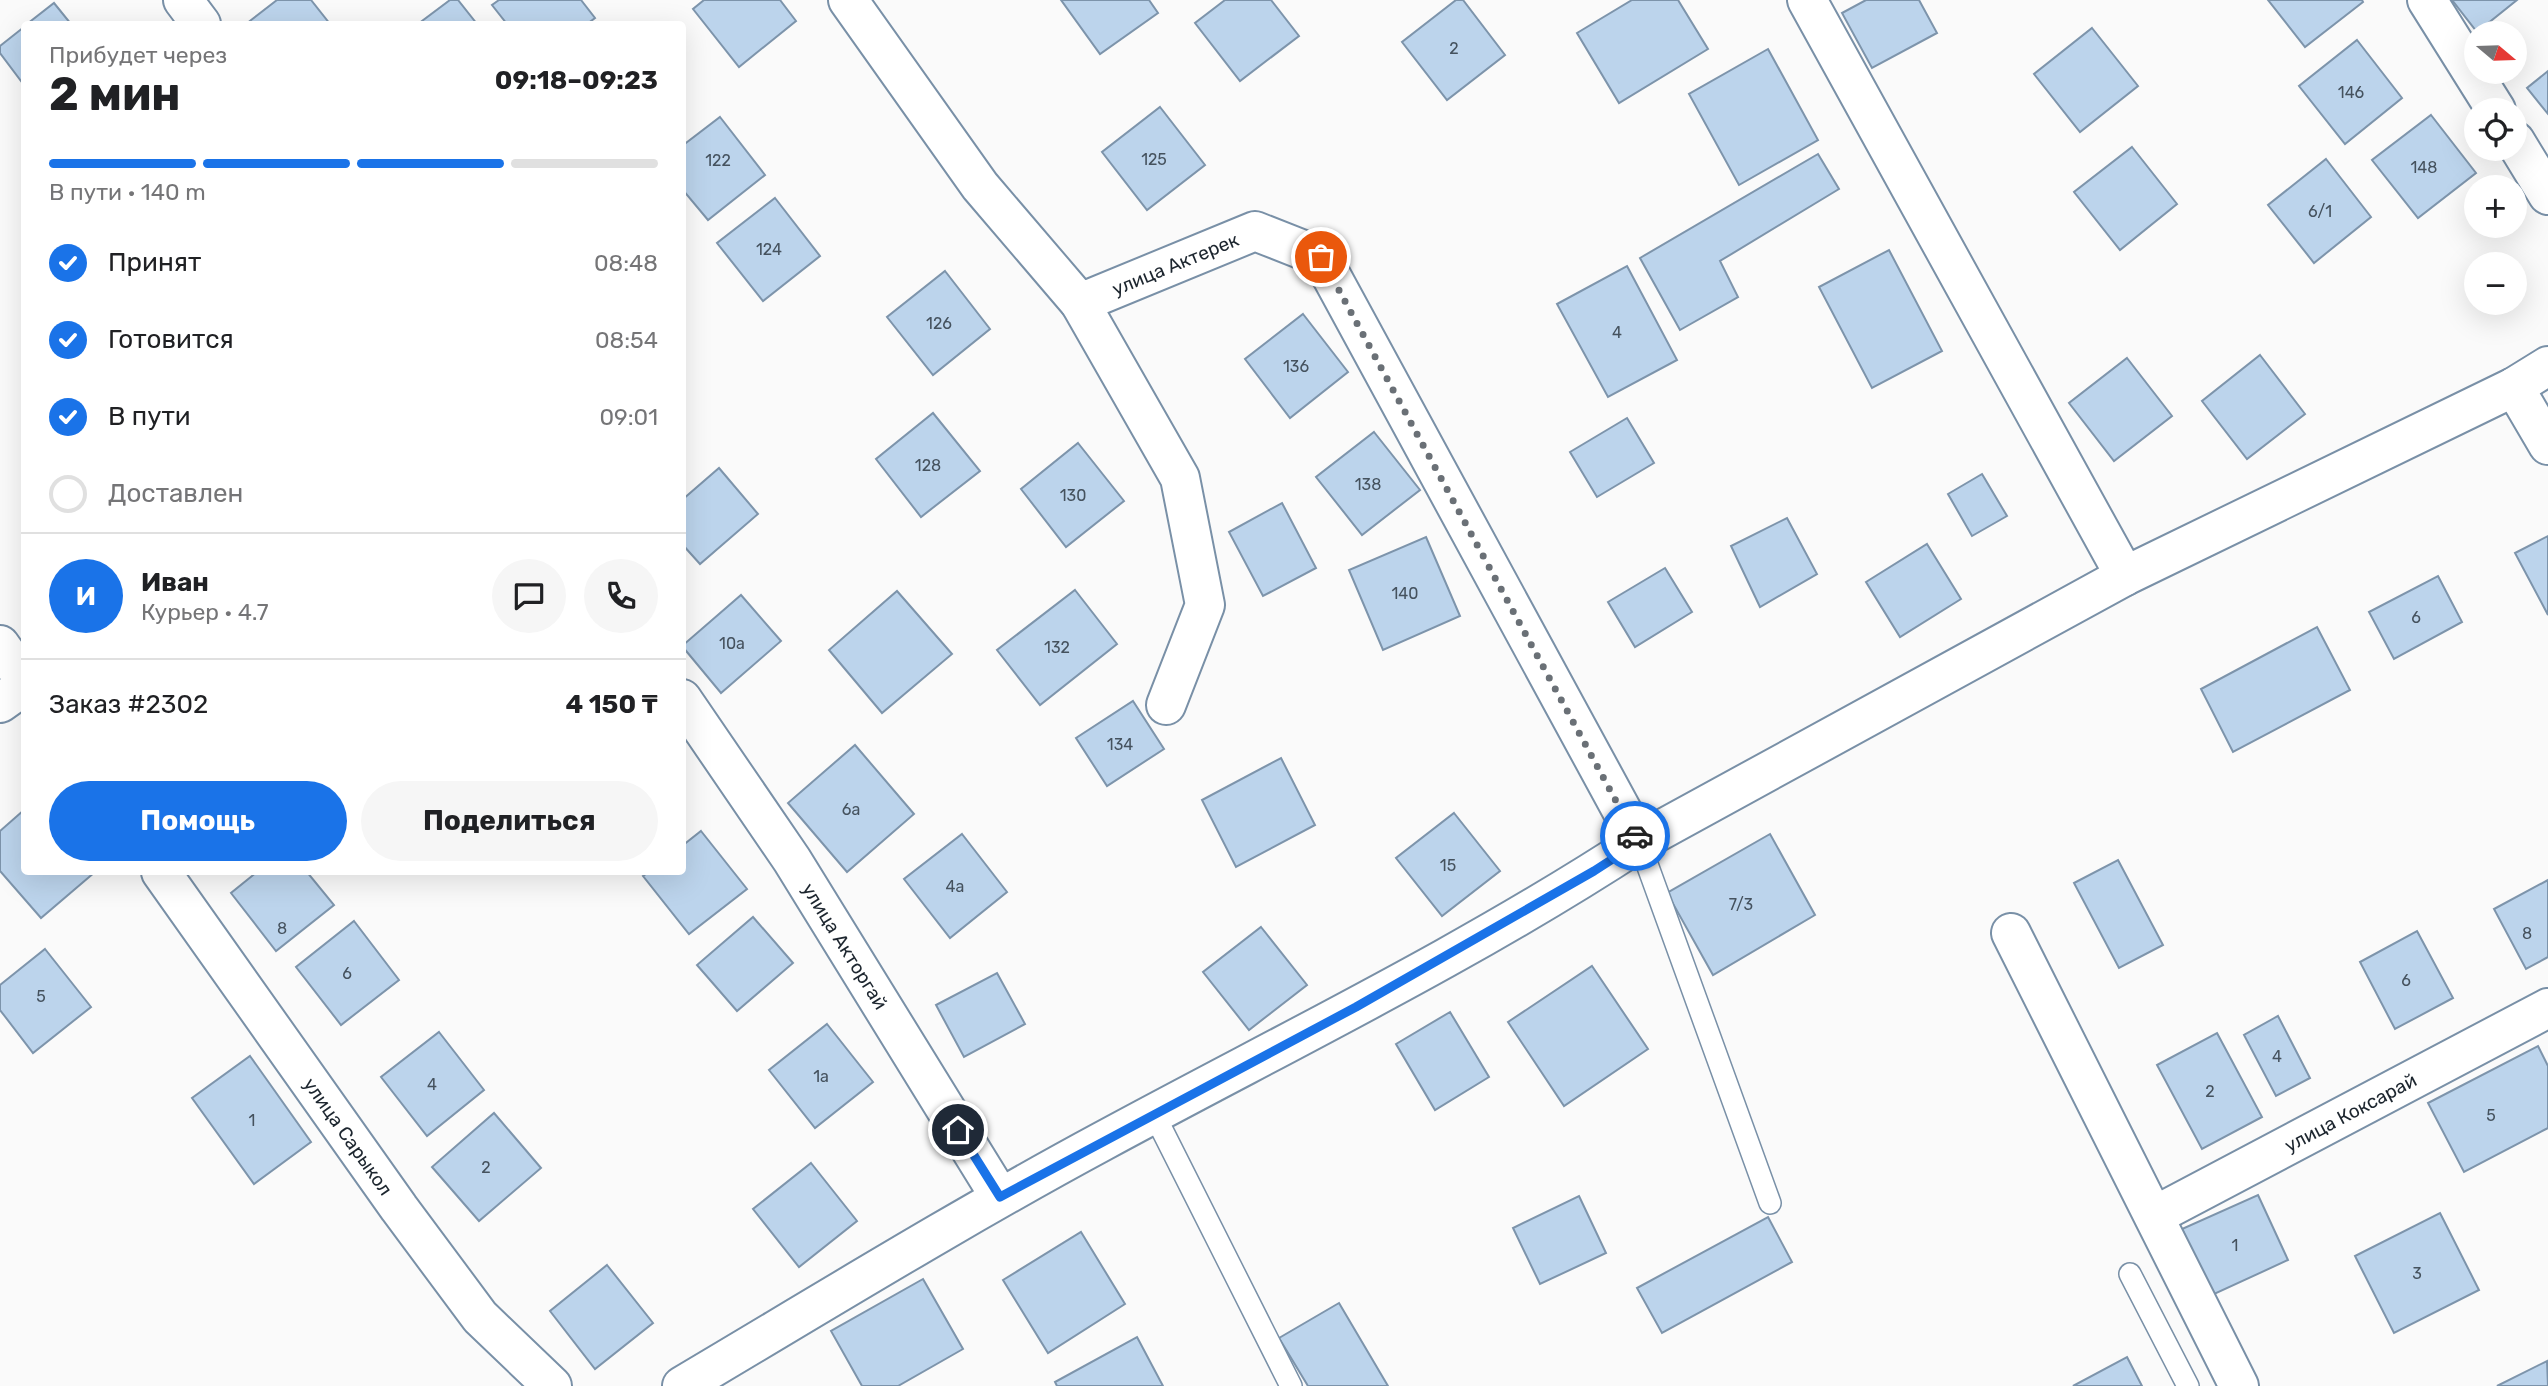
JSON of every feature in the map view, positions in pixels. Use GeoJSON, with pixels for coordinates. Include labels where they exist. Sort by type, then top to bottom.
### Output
{"type":"FeatureCollection","features":[{"type":"Feature","properties":{"kind":"street"},"geometry":{"type":"LineString","coordinates":[[183,0],[199,21]]}},
{"type":"Feature","properties":{"kind":"street"},"geometry":{"type":"LineString","coordinates":[[848,0],[980,186],[1080,303],[1180,478],[1205,605],[1166,705]]}},
{"type":"Feature","properties":{"kind":"street"},"geometry":{"type":"LineString","coordinates":[[1807,0],[2125,576]]}},
{"type":"Feature","properties":{"kind":"street"},"geometry":{"type":"LineString","coordinates":[[2427,0],[2488,98]]}},
{"type":"Feature","properties":{"kind":"street"},"geometry":{"type":"LineString","coordinates":[[2527,161],[2548,195]]}},
{"type":"Feature","properties":{"kind":"street","name":"улица Актерек"},"geometry":{"type":"LineString","coordinates":[[1080,303],[1255,231],[1321,257],[1639,842]]}},
{"type":"Feature","properties":{"kind":"street"},"geometry":{"type":"LineString","coordinates":[[682,1386],[1000,1197],[1356,1007],[1594,871],[1639,842],[2125,576],[2514,387],[2548,366]]}},
{"type":"Feature","properties":{"kind":"street"},"geometry":{"type":"LineString","coordinates":[[2514,387],[2548,445]]}},
{"type":"Feature","properties":{"kind":"street"},"geometry":{"type":"LineString","coordinates":[[0,645],[21,675]]}},
{"type":"Feature","properties":{"kind":"street"},"geometry":{"type":"LineString","coordinates":[[0,703],[21,689]]}},
{"type":"Feature","properties":{"kind":"street","name":"улица Акторгай"},"geometry":{"type":"LineString","coordinates":[[686,705],[792,860],[1000,1197]]}},
{"type":"Feature","properties":{"kind":"street","name":"улица Сарыкол"},"geometry":{"type":"LineString","coordinates":[[163,875],[480,1317],[552,1386]]}},
{"type":"Feature","properties":{"kind":"street"},"geometry":{"type":"LineString","coordinates":[[2011,933],[2239,1386]]}},
{"type":"Feature","properties":{"kind":"street","name":"улица Коксарай"},"geometry":{"type":"LineString","coordinates":[[2154,1216],[2548,1008]]}},
{"type":"Feature","properties":{"kind":"lane"},"geometry":{"type":"LineString","coordinates":[[1639,842],[1770,1203]]}},
{"type":"Feature","properties":{"kind":"lane"},"geometry":{"type":"LineString","coordinates":[[1154,1114],[1291,1386]]}},
{"type":"Feature","properties":{"kind":"lane"},"geometry":{"type":"LineString","coordinates":[[2130,1274],[2188,1386]]}},
{"type":"Feature","properties":{"kind":"building"},"geometry":{"type":"Polygon","coordinates":[[[277,0],[311,0],[328,21],[250,21],[277,0]]]}},
{"type":"Feature","properties":{"kind":"building"},"geometry":{"type":"Polygon","coordinates":[[[450,0],[458,0],[475,21],[422,21],[450,0]]]}},
{"type":"Feature","properties":{"kind":"building"},"geometry":{"type":"Polygon","coordinates":[[[499,0],[581,0],[595,18],[591,21],[505,21],[492,5],[499,0]]]}},
{"type":"Feature","properties":{"kind":"building"},"geometry":{"type":"Polygon","coordinates":[[[704,0],[780,0],[796,21],[739,67],[693,9],[704,0]]]}},
{"type":"Feature","properties":{"kind":"building"},"geometry":{"type":"Polygon","coordinates":[[[1061,0],[1149,0],[1158,13],[1100,54],[1061,0]]]}},
{"type":"Feature","properties":{"kind":"building"},"geometry":{"type":"Polygon","coordinates":[[[1225,0],[1271,0],[1299,36],[1240,81],[1195,23],[1225,0]]]}},
{"type":"Feature","properties":{"kind":"building"},"geometry":{"type":"Polygon","coordinates":[[[1456,0],[1463,0],[1505,55],[1447,100],[1402,42],[1456,0]]]}},
{"type":"Feature","properties":{"kind":"building"},"geometry":{"type":"Polygon","coordinates":[[[1632,0],[1678,0],[1708,49],[1619,103],[1577,33],[1632,0]]]}},
{"type":"Feature","properties":{"kind":"building"},"geometry":{"type":"Polygon","coordinates":[[[1866,0],[1919,0],[1937,33],[1872,68],[1842,13],[1866,0]]]}},
{"type":"Feature","properties":{"kind":"building"},"geometry":{"type":"Polygon","coordinates":[[[2268,0],[2362,0],[2363,2],[2305,47],[2268,0]]]}},
{"type":"Feature","properties":{"kind":"building"},"geometry":{"type":"Polygon","coordinates":[[[2452,0],[2517,0],[2491,21],[2468,21],[2452,0]]]}},
{"type":"Feature","properties":{"kind":"building"},"geometry":{"type":"Polygon","coordinates":[[[54,3],[69,21],[31,21],[54,3]]]}},
{"type":"Feature","properties":{"kind":"building"},"geometry":{"type":"Polygon","coordinates":[[[2092,28],[2138,86],[2080,132],[2034,74],[2092,28]]]}},
{"type":"Feature","properties":{"kind":"building"},"geometry":{"type":"Polygon","coordinates":[[[21,29],[21,81],[0,53],[0,46],[21,29]]]}},
{"type":"Feature","properties":{"kind":"building"},"geometry":{"type":"Polygon","coordinates":[[[2357,40],[2402,98],[2345,144],[2299,86],[2357,40]]]}},
{"type":"Feature","properties":{"kind":"building"},"geometry":{"type":"Polygon","coordinates":[[[1768,49],[1818,140],[1739,185],[1689,94],[1768,49]]]}},
{"type":"Feature","properties":{"kind":"building"},"geometry":{"type":"Polygon","coordinates":[[[2548,71],[2548,114],[2527,88],[2548,71]]]}},
{"type":"Feature","properties":{"kind":"building"},"geometry":{"type":"Polygon","coordinates":[[[1160,107],[1205,165],[1147,210],[1102,152],[1160,107]]]}},
{"type":"Feature","properties":{"kind":"building"},"geometry":{"type":"Polygon","coordinates":[[[2431,115],[2464,161],[2476,173],[2464,175],[2464,182],[2418,218],[2372,160],[2431,115]]]}},
{"type":"Feature","properties":{"kind":"building"},"geometry":{"type":"Polygon","coordinates":[[[720,117],[765,175],[708,220],[686,194],[686,143],[720,117]]]}},
{"type":"Feature","properties":{"kind":"building"},"geometry":{"type":"Polygon","coordinates":[[[2132,147],[2177,204],[2120,250],[2074,192],[2132,147]]]}},
{"type":"Feature","properties":{"kind":"building"},"geometry":{"type":"Polygon","coordinates":[[[1818,154],[1839,189],[1720,261],[1738,297],[1680,330],[1640,258],[1818,154]]]}},
{"type":"Feature","properties":{"kind":"building"},"geometry":{"type":"Polygon","coordinates":[[[2326,159],[2371,217],[2314,263],[2268,205],[2326,159]]]}},
{"type":"Feature","properties":{"kind":"building"},"geometry":{"type":"Polygon","coordinates":[[[775,198],[820,256],[763,301],[717,243],[775,198]]]}},
{"type":"Feature","properties":{"kind":"building"},"geometry":{"type":"Polygon","coordinates":[[[1889,250],[1942,351],[1872,388],[1819,287],[1889,250]]]}},
{"type":"Feature","properties":{"kind":"building"},"geometry":{"type":"Polygon","coordinates":[[[1627,266],[1677,360],[1608,397],[1557,304],[1627,266]]]}},
{"type":"Feature","properties":{"kind":"building"},"geometry":{"type":"Polygon","coordinates":[[[945,271],[990,329],[933,375],[887,317],[945,271]]]}},
{"type":"Feature","properties":{"kind":"building"},"geometry":{"type":"Polygon","coordinates":[[[1303,314],[1348,372],[1290,418],[1245,359],[1303,314]]]}},
{"type":"Feature","properties":{"kind":"building"},"geometry":{"type":"Polygon","coordinates":[[[2260,355],[2305,414],[2247,459],[2202,401],[2260,355]]]}},
{"type":"Feature","properties":{"kind":"building"},"geometry":{"type":"Polygon","coordinates":[[[2127,358],[2172,416],[2114,461],[2069,403],[2127,358]]]}},
{"type":"Feature","properties":{"kind":"building"},"geometry":{"type":"Polygon","coordinates":[[[933,413],[980,471],[921,517],[876,459],[933,413]]]}},
{"type":"Feature","properties":{"kind":"building"},"geometry":{"type":"Polygon","coordinates":[[[1627,418],[1654,463],[1597,497],[1570,452],[1627,418]]]}},
{"type":"Feature","properties":{"kind":"building"},"geometry":{"type":"Polygon","coordinates":[[[1374,432],[1420,490],[1362,535],[1316,477],[1374,432]]]}},
{"type":"Feature","properties":{"kind":"building"},"geometry":{"type":"Polygon","coordinates":[[[1078,443],[1124,501],[1066,547],[1021,489],[1078,443]]]}},
{"type":"Feature","properties":{"kind":"building"},"geometry":{"type":"Polygon","coordinates":[[[719,468],[758,514],[700,564],[686,548],[686,497],[719,468]]]}},
{"type":"Feature","properties":{"kind":"building"},"geometry":{"type":"Polygon","coordinates":[[[1982,474],[2007,516],[1972,536],[1948,494],[1982,474]]]}},
{"type":"Feature","properties":{"kind":"building"},"geometry":{"type":"Polygon","coordinates":[[[1282,503],[1316,568],[1263,596],[1229,532],[1282,503]]]}},
{"type":"Feature","properties":{"kind":"building"},"geometry":{"type":"Polygon","coordinates":[[[1787,518],[1817,574],[1760,607],[1731,546],[1787,518]]]}},
{"type":"Feature","properties":{"kind":"building"},"geometry":{"type":"Polygon","coordinates":[[[2548,536],[2548,615],[2515,553],[2548,536]]]}},
{"type":"Feature","properties":{"kind":"building"},"geometry":{"type":"Polygon","coordinates":[[[1426,537],[1460,616],[1383,650],[1349,570],[1426,537]]]}},
{"type":"Feature","properties":{"kind":"building"},"geometry":{"type":"Polygon","coordinates":[[[1927,544],[1961,599],[1900,637],[1866,582],[1927,544]]]}},
{"type":"Feature","properties":{"kind":"building"},"geometry":{"type":"Polygon","coordinates":[[[1665,568],[1692,612],[1635,647],[1608,602],[1665,568]]]}},
{"type":"Feature","properties":{"kind":"building"},"geometry":{"type":"Polygon","coordinates":[[[2438,576],[2462,622],[2394,659],[2369,612],[2438,576]]]}},
{"type":"Feature","properties":{"kind":"building"},"geometry":{"type":"Polygon","coordinates":[[[1075,590],[1117,644],[1040,705],[997,650],[1075,590]]]}},
{"type":"Feature","properties":{"kind":"building"},"geometry":{"type":"Polygon","coordinates":[[[897,591],[952,654],[882,713],[829,650],[897,591]]]}},
{"type":"Feature","properties":{"kind":"building"},"geometry":{"type":"Polygon","coordinates":[[[741,595],[781,641],[721,693],[686,651],[686,643],[741,595]]]}},
{"type":"Feature","properties":{"kind":"building"},"geometry":{"type":"Polygon","coordinates":[[[2317,627],[2350,690],[2233,752],[2201,689],[2317,627]]]}},
{"type":"Feature","properties":{"kind":"building"},"geometry":{"type":"Polygon","coordinates":[[[1133,701],[1164,749],[1107,786],[1076,738],[1133,701]]]}},
{"type":"Feature","properties":{"kind":"building"},"geometry":{"type":"Polygon","coordinates":[[[855,745],[914,814],[847,872],[788,803],[855,745]]]}},
{"type":"Feature","properties":{"kind":"building"},"geometry":{"type":"Polygon","coordinates":[[[1281,758],[1315,825],[1236,867],[1202,800],[1281,758]]]}},
{"type":"Feature","properties":{"kind":"building"},"geometry":{"type":"Polygon","coordinates":[[[21,813],[21,875],[91,875],[41,918],[0,871],[0,831],[21,813]]]}},
{"type":"Feature","properties":{"kind":"building"},"geometry":{"type":"Polygon","coordinates":[[[1454,813],[1500,871],[1442,916],[1396,858],[1454,813]]]}},
{"type":"Feature","properties":{"kind":"building"},"geometry":{"type":"Polygon","coordinates":[[[701,831],[747,889],[689,934],[643,876],[686,875],[686,843],[701,831]]]}},
{"type":"Feature","properties":{"kind":"building"},"geometry":{"type":"Polygon","coordinates":[[[962,834],[1007,892],[950,938],[904,879],[962,834]]]}},
{"type":"Feature","properties":{"kind":"building"},"geometry":{"type":"Polygon","coordinates":[[[1770,834],[1815,915],[1713,975],[1667,893],[1770,834]]]}},
{"type":"Feature","properties":{"kind":"building"},"geometry":{"type":"Polygon","coordinates":[[[2118,860],[2163,945],[2119,968],[2074,883],[2118,860]]]}},
{"type":"Feature","properties":{"kind":"building"},"geometry":{"type":"Polygon","coordinates":[[[253,875],[309,875],[334,905],[276,951],[231,893],[253,875]]]}},
{"type":"Feature","properties":{"kind":"building"},"geometry":{"type":"Polygon","coordinates":[[[2548,880],[2548,957],[2526,969],[2494,909],[2548,880]]]}},
{"type":"Feature","properties":{"kind":"building"},"geometry":{"type":"Polygon","coordinates":[[[753,917],[793,963],[737,1011],[697,965],[753,917]]]}},
{"type":"Feature","properties":{"kind":"building"},"geometry":{"type":"Polygon","coordinates":[[[354,921],[399,980],[341,1025],[296,967],[354,921]]]}},
{"type":"Feature","properties":{"kind":"building"},"geometry":{"type":"Polygon","coordinates":[[[1261,927],[1307,985],[1249,1030],[1203,972],[1261,927]]]}},
{"type":"Feature","properties":{"kind":"building"},"geometry":{"type":"Polygon","coordinates":[[[2417,931],[2453,998],[2395,1029],[2360,962],[2417,931]]]}},
{"type":"Feature","properties":{"kind":"building"},"geometry":{"type":"Polygon","coordinates":[[[45,949],[91,1007],[33,1053],[0,1010],[0,985],[45,949]]]}},
{"type":"Feature","properties":{"kind":"building"},"geometry":{"type":"Polygon","coordinates":[[[1592,966],[1648,1049],[1564,1106],[1508,1022],[1592,966]]]}},
{"type":"Feature","properties":{"kind":"building"},"geometry":{"type":"Polygon","coordinates":[[[997,973],[1025,1024],[964,1057],[936,1005],[997,973]]]}},
{"type":"Feature","properties":{"kind":"building"},"geometry":{"type":"Polygon","coordinates":[[[1450,1012],[1489,1077],[1435,1110],[1396,1044],[1450,1012]]]}},
{"type":"Feature","properties":{"kind":"building"},"geometry":{"type":"Polygon","coordinates":[[[2278,1016],[2310,1078],[2276,1096],[2244,1035],[2278,1016]]]}},
{"type":"Feature","properties":{"kind":"building"},"geometry":{"type":"Polygon","coordinates":[[[827,1024],[873,1082],[815,1128],[769,1070],[827,1024]]]}},
{"type":"Feature","properties":{"kind":"building"},"geometry":{"type":"Polygon","coordinates":[[[439,1032],[484,1090],[427,1136],[381,1077],[439,1032]]]}},
{"type":"Feature","properties":{"kind":"building"},"geometry":{"type":"Polygon","coordinates":[[[2217,1033],[2262,1117],[2202,1149],[2157,1065],[2217,1033]]]}},
{"type":"Feature","properties":{"kind":"building"},"geometry":{"type":"Polygon","coordinates":[[[2538,1046],[2548,1066],[2548,1128],[2464,1172],[2428,1103],[2538,1046]]]}},
{"type":"Feature","properties":{"kind":"building"},"geometry":{"type":"Polygon","coordinates":[[[250,1056],[311,1142],[254,1184],[192,1098],[250,1056]]]}},
{"type":"Feature","properties":{"kind":"building"},"geometry":{"type":"Polygon","coordinates":[[[494,1113],[541,1168],[479,1221],[432,1167],[494,1113]]]}},
{"type":"Feature","properties":{"kind":"building"},"geometry":{"type":"Polygon","coordinates":[[[811,1163],[857,1221],[799,1267],[753,1209],[811,1163]]]}},
{"type":"Feature","properties":{"kind":"building"},"geometry":{"type":"Polygon","coordinates":[[[2258,1195],[2288,1260],[2212,1295],[2182,1229],[2258,1195]]]}},
{"type":"Feature","properties":{"kind":"building"},"geometry":{"type":"Polygon","coordinates":[[[1579,1196],[1606,1253],[1540,1284],[1513,1228],[1579,1196]]]}},
{"type":"Feature","properties":{"kind":"building"},"geometry":{"type":"Polygon","coordinates":[[[2440,1213],[2479,1290],[2394,1333],[2355,1256],[2440,1213]]]}},
{"type":"Feature","properties":{"kind":"building"},"geometry":{"type":"Polygon","coordinates":[[[1768,1217],[1792,1262],[1662,1333],[1637,1288],[1768,1217]]]}},
{"type":"Feature","properties":{"kind":"building"},"geometry":{"type":"Polygon","coordinates":[[[1081,1232],[1125,1304],[1048,1353],[1003,1280],[1081,1232]]]}},
{"type":"Feature","properties":{"kind":"building"},"geometry":{"type":"Polygon","coordinates":[[[607,1265],[653,1323],[595,1369],[550,1311],[607,1265]]]}},
{"type":"Feature","properties":{"kind":"building"},"geometry":{"type":"Polygon","coordinates":[[[923,1279],[963,1349],[898,1386],[862,1386],[831,1331],[923,1279]]]}},
{"type":"Feature","properties":{"kind":"building"},"geometry":{"type":"Polygon","coordinates":[[[1339,1303],[1388,1386],[1308,1386],[1279,1338],[1339,1303]]]}},
{"type":"Feature","properties":{"kind":"building"},"geometry":{"type":"Polygon","coordinates":[[[1137,1337],[1163,1386],[1057,1386],[1055,1382],[1137,1337]]]}},
{"type":"Feature","properties":{"kind":"building"},"geometry":{"type":"Polygon","coordinates":[[[2127,1357],[2142,1386],[2073,1386],[2127,1357]]]}},
{"type":"Feature","properties":{"kind":"building"},"geometry":{"type":"Polygon","coordinates":[[[2547,1361],[2548,1386],[2497,1386],[2547,1361]]]}},
{"type":"Feature","properties":{"kind":"way so far"},"geometry":{"type":"LineString","coordinates":[[1321,257],[1635,836]]}},
{"type":"Feature","properties":{"kind":"route"},"geometry":{"type":"LineString","coordinates":[[958,1130],[1000,1197],[1356,1007],[1594,871],[1639,842],[1635,836]]}}]}
